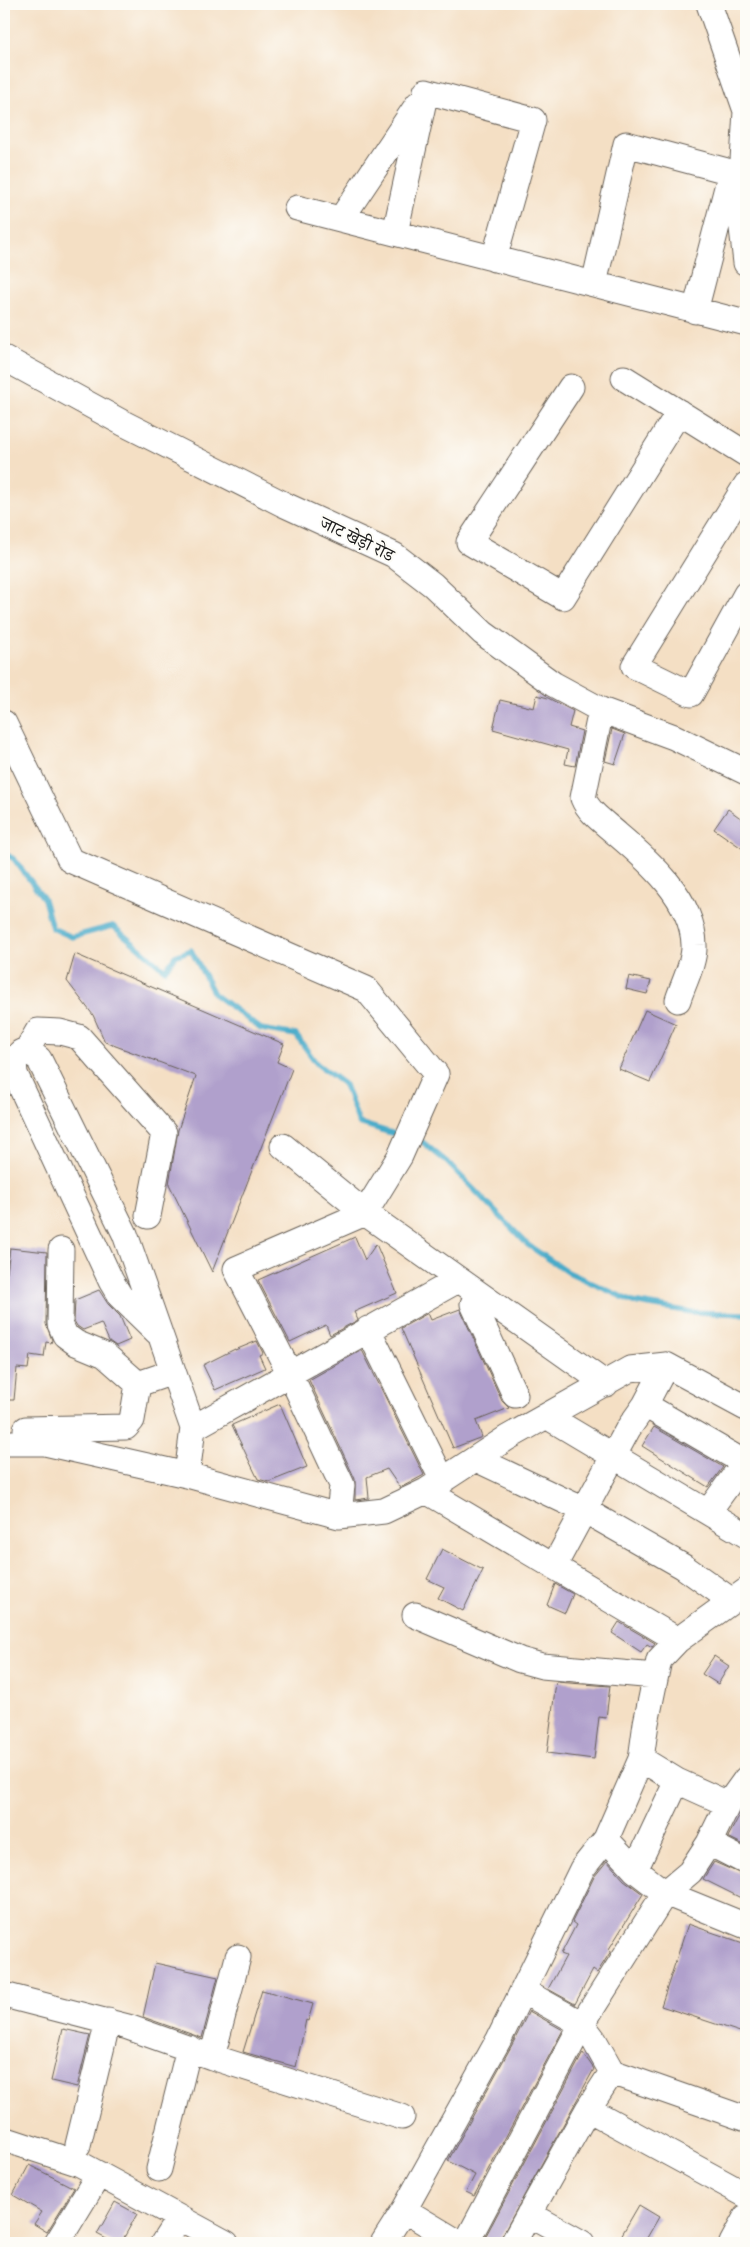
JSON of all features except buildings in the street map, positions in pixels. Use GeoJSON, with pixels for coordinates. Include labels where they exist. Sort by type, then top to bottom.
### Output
{"type":"FeatureCollection","features":[{"type":"Feature","properties":{"kind":"street"},"geometry":{"type":"LineString","coordinates":[[709,4],[746,110],[740,210],[746,263]]}},
{"type":"Feature","properties":{"kind":"street"},"geometry":{"type":"LineString","coordinates":[[341,220],[426,91]]}},
{"type":"Feature","properties":{"kind":"street"},"geometry":{"type":"LineString","coordinates":[[395,233],[426,91]]}},
{"type":"Feature","properties":{"kind":"street"},"geometry":{"type":"LineString","coordinates":[[426,91],[534,120],[494,259]]}},
{"type":"Feature","properties":{"kind":"street"},"geometry":{"type":"LineString","coordinates":[[594,284],[626,144],[731,172],[695,310]]}},
{"type":"Feature","properties":{"kind":"street"},"geometry":{"type":"LineString","coordinates":[[297,208],[746,324]]}},
{"type":"Feature","properties":{"kind":"street","name":"जाट खेड़ी रोड"},"geometry":{"type":"LineString","coordinates":[[5,361],[122,423],[276,500],[394,555],[433,584],[483,633],[553,684],[601,710],[674,737],[746,772]]}},
{"type":"Feature","properties":{"kind":"street"},"geometry":{"type":"LineString","coordinates":[[624,378],[746,454]]}},
{"type":"Feature","properties":{"kind":"street"},"geometry":{"type":"LineString","coordinates":[[571,386],[469,542],[563,597],[679,412]]}},
{"type":"Feature","properties":{"kind":"street"},"geometry":{"type":"LineString","coordinates":[[746,485],[634,666],[691,694],[746,594]]}},
{"type":"Feature","properties":{"kind":"street"},"geometry":{"type":"LineString","coordinates":[[601,710],[583,798],[591,811],[636,850],[680,898],[692,928],[694,946],[678,1000]]}},
{"type":"Feature","properties":{"kind":"street"},"geometry":{"type":"LineString","coordinates":[[4,723],[70,860],[366,989],[436,1074],[400,1156],[365,1213],[236,1269],[289,1372],[342,1485],[339,1516]]}},
{"type":"Feature","properties":{"kind":"street"},"geometry":{"type":"LineString","coordinates":[[148,1216],[164,1132],[79,1037],[60,1032],[38,1032],[27,1050],[21,1052],[14,1061],[15,1074],[111,1281],[120,1296],[161,1336]]}},
{"type":"Feature","properties":{"kind":"street"},"geometry":{"type":"LineString","coordinates":[[27,1050],[39,1059],[125,1234],[193,1428],[187,1475]]}},
{"type":"Feature","properties":{"kind":"street"},"geometry":{"type":"LineString","coordinates":[[283,1146],[365,1213],[458,1280],[484,1305],[606,1384]]}},
{"type":"Feature","properties":{"kind":"street"},"geometry":{"type":"LineString","coordinates":[[61,1250],[60,1324],[65,1335],[76,1343],[105,1355],[138,1384]]}},
{"type":"Feature","properties":{"kind":"street"},"geometry":{"type":"LineString","coordinates":[[193,1428],[289,1372],[458,1280]]}},
{"type":"Feature","properties":{"kind":"street"},"geometry":{"type":"LineString","coordinates":[[484,1305],[488,1333],[515,1395]]}},
{"type":"Feature","properties":{"kind":"street"},"geometry":{"type":"LineString","coordinates":[[368,1329],[434,1486],[554,1566],[678,1640]]}},
{"type":"Feature","properties":{"kind":"street"},"geometry":{"type":"LineString","coordinates":[[554,1566],[628,1429],[645,1405],[666,1365]]}},
{"type":"Feature","properties":{"kind":"street"},"geometry":{"type":"LineString","coordinates":[[4,1443],[45,1443],[187,1475],[339,1516],[384,1511],[434,1486],[507,1438],[548,1417],[630,1369],[666,1365],[746,1408]]}},
{"type":"Feature","properties":{"kind":"street"},"geometry":{"type":"LineString","coordinates":[[138,1384],[173,1372]]}},
{"type":"Feature","properties":{"kind":"street"},"geometry":{"type":"LineString","coordinates":[[4,1427],[44,1429],[126,1427],[132,1420],[138,1384]]}},
{"type":"Feature","properties":{"kind":"street"},"geometry":{"type":"LineString","coordinates":[[645,1405],[745,1462],[708,1512]]}},
{"type":"Feature","properties":{"kind":"street"},"geometry":{"type":"LineString","coordinates":[[548,1417],[746,1535]]}},
{"type":"Feature","properties":{"kind":"street"},"geometry":{"type":"LineString","coordinates":[[383,2243],[404,2210],[499,2039],[582,1869],[606,1839],[641,1759],[646,1723],[659,1660],[678,1640],[739,1596],[584,1510],[476,1459]]}},
{"type":"Feature","properties":{"kind":"street"},"geometry":{"type":"LineString","coordinates":[[415,1615],[520,1660],[542,1666],[655,1676]]}},
{"type":"Feature","properties":{"kind":"street"},"geometry":{"type":"LineString","coordinates":[[466,2243],[582,2024],[665,1893],[690,1872],[741,1789],[678,1781],[641,1759]]}},
{"type":"Feature","properties":{"kind":"street"},"geometry":{"type":"LineString","coordinates":[[635,1870],[678,1781]]}},
{"type":"Feature","properties":{"kind":"street"},"geometry":{"type":"LineString","coordinates":[[606,1839],[635,1870],[665,1893],[746,1926]]}},
{"type":"Feature","properties":{"kind":"street"},"geometry":{"type":"LineString","coordinates":[[709,1843],[746,1862]]}},
{"type":"Feature","properties":{"kind":"street"},"geometry":{"type":"LineString","coordinates":[[212,2057],[238,1957]]}},
{"type":"Feature","properties":{"kind":"street"},"geometry":{"type":"LineString","coordinates":[[522,1991],[582,2024],[594,2040],[612,2072],[746,2119]]}},
{"type":"Feature","properties":{"kind":"street"},"geometry":{"type":"LineString","coordinates":[[4,1995],[108,2021],[212,2057],[402,2117]]}},
{"type":"Feature","properties":{"kind":"street"},"geometry":{"type":"LineString","coordinates":[[78,2145],[108,2021]]}},
{"type":"Feature","properties":{"kind":"street"},"geometry":{"type":"LineString","coordinates":[[159,2169],[188,2048]]}},
{"type":"Feature","properties":{"kind":"street"},"geometry":{"type":"LineString","coordinates":[[513,2243],[588,2109],[612,2072]]}},
{"type":"Feature","properties":{"kind":"street"},"geometry":{"type":"LineString","coordinates":[[588,2109],[746,2195]]}},
{"type":"Feature","properties":{"kind":"street"},"geometry":{"type":"LineString","coordinates":[[5,2142],[80,2164],[226,2243]]}},
{"type":"Feature","properties":{"kind":"street"},"geometry":{"type":"LineString","coordinates":[[57,2243],[99,2174]]}},
{"type":"Feature","properties":{"kind":"street"},"geometry":{"type":"LineString","coordinates":[[404,2210],[459,2243]]}},
{"type":"Feature","properties":{"kind":"street"},"geometry":{"type":"LineString","coordinates":[[529,2214],[582,2243]]}},
{"type":"Feature","properties":{"kind":"street"},"geometry":{"type":"LineString","coordinates":[[732,2243],[746,2217]]}},
{"type":"Feature","properties":{"kind":"street"},"geometry":{"type":"LineString","coordinates":[[163,2243],[179,2218]]}},
{"type":"Feature","properties":{"kind":"waterway"},"geometry":{"type":"LineString","coordinates":[[4,853],[14,859],[44,899],[52,928],[72,937],[113,926],[165,970],[175,956],[191,950],[214,994],[261,1029],[296,1035],[317,1064],[345,1085],[359,1123],[401,1136]]}},
{"type":"Feature","properties":{"kind":"waterway"},"geometry":{"type":"LineString","coordinates":[[415,1138],[419,1139],[447,1162],[528,1245],[568,1272],[633,1302],[691,1312],[746,1314]]}}]}
